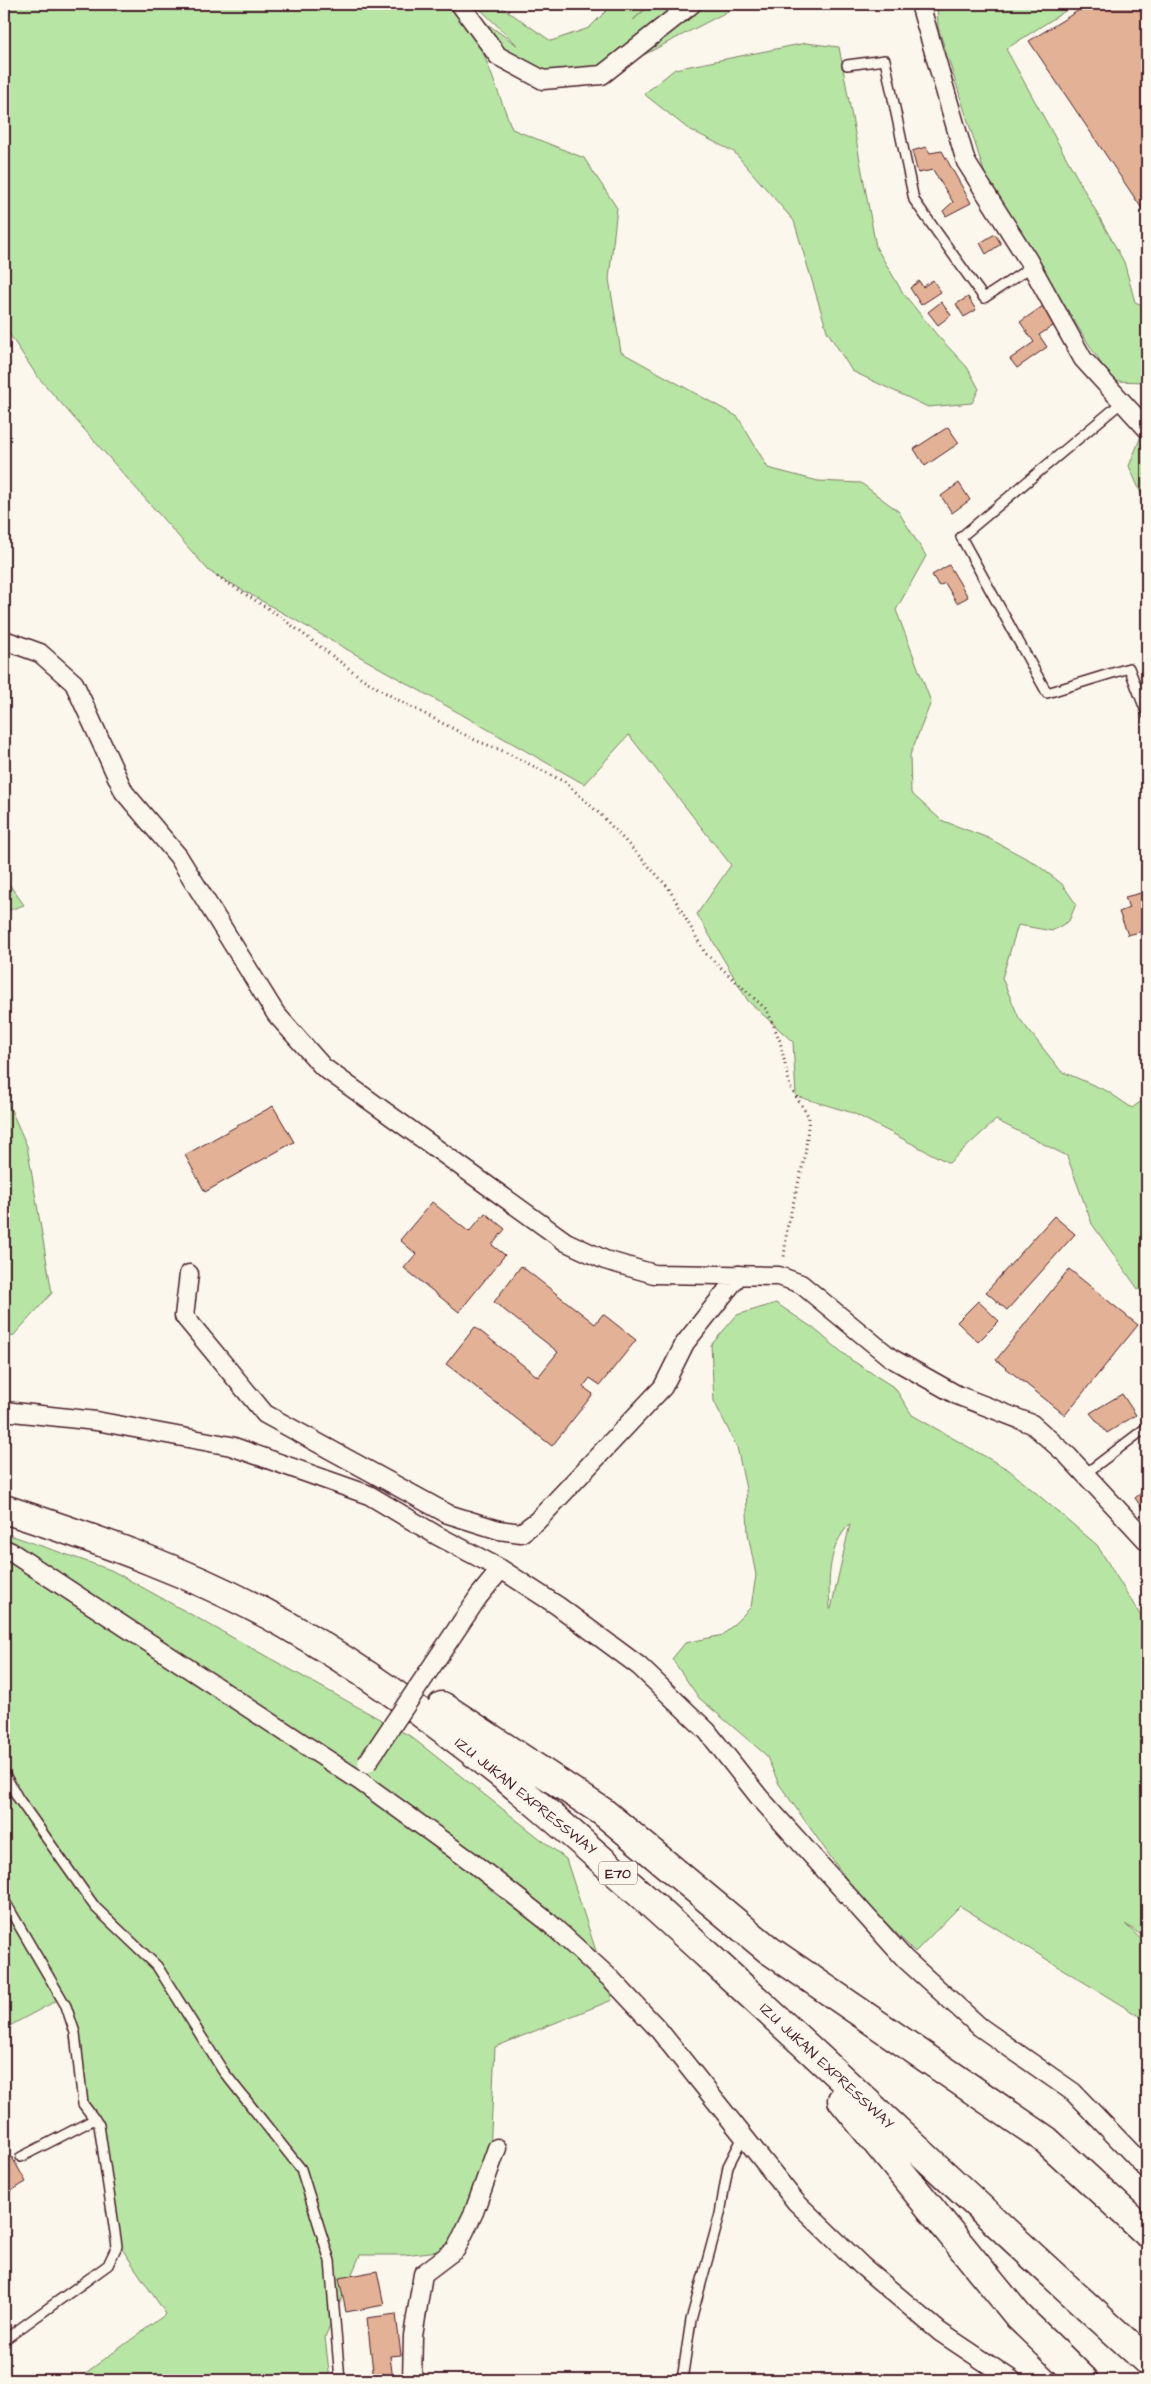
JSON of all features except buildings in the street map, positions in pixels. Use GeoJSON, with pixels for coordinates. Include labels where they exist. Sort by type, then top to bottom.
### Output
{"type":"FeatureCollection","features":[{"type":"Feature","properties":{"kind":"highway","name":"IZU JUKAN EXPRESSWAY"},"geometry":{"type":"LineString","coordinates":[[4,1496],[96,1526],[184,1559],[286,1609],[370,1657],[442,1706],[596,1831],[782,2002],[1017,2227],[1147,2345]]}},
{"type":"Feature","properties":{"kind":"highway","name":"IZU JUKAN EXPRESSWAY"},"geometry":{"type":"LineString","coordinates":[[4,1508],[92,1538],[179,1572],[282,1622],[359,1669],[433,1721],[584,1842],[776,2018],[1012,2239],[1147,2361]]}},
{"type":"Feature","properties":{"kind":"highway"},"geometry":{"type":"LineString","coordinates":[[442,1706],[603,1812],[769,1950],[1046,2140],[1147,2233]]}},
{"type":"Feature","properties":{"kind":"highway"},"geometry":{"type":"LineString","coordinates":[[776,2018],[1018,2317],[1084,2380]]}},
{"type":"Feature","properties":{"kind":"street"},"geometry":{"type":"LineString","coordinates":[[460,4],[498,56],[543,80],[602,75],[692,4]]}},
{"type":"Feature","properties":{"kind":"street"},"geometry":{"type":"LineString","coordinates":[[920,4],[966,162],[1031,267],[1083,359],[1147,429]]}},
{"type":"Feature","properties":{"kind":"street"},"geometry":{"type":"LineString","coordinates":[[4,640],[40,653],[74,683],[124,792],[178,856],[276,1014],[323,1067],[566,1242],[605,1260],[654,1274],[779,1276],[801,1284],[891,1358],[957,1395],[1032,1424],[1068,1456],[1147,1541]]}},
{"type":"Feature","properties":{"kind":"street"},"geometry":{"type":"LineString","coordinates":[[189,1274],[184,1316],[265,1414],[448,1514],[499,1530],[521,1533],[537,1521],[662,1387],[685,1342],[739,1275]]}},
{"type":"Feature","properties":{"kind":"street"},"geometry":{"type":"LineString","coordinates":[[4,1411],[96,1421],[231,1446],[369,1495],[438,1536],[501,1569],[558,1606],[639,1666],[707,1731],[759,1797],[905,1959],[980,2027],[1072,2092],[1147,2169]]}},
{"type":"Feature","properties":{"kind":"street"},"geometry":{"type":"LineString","coordinates":[[438,1536],[448,1514]]}},
{"type":"Feature","properties":{"kind":"street"},"geometry":{"type":"LineString","coordinates":[[4,1549],[360,1781],[472,1862],[547,1921],[612,1980],[658,2029],[796,2202],[862,2266],[940,2332],[1012,2380]]}},
{"type":"Feature","properties":{"kind":"street"},"geometry":{"type":"LineString","coordinates":[[360,1781],[367,1762],[479,1596],[501,1569]]}},
{"type":"Feature","properties":{"kind":"street"},"geometry":{"type":"LineString","coordinates":[[412,2380],[413,2336],[423,2274],[456,2249],[474,2212],[497,2148]]}},
{"type":"Feature","properties":{"kind":"lane"},"geometry":{"type":"LineString","coordinates":[[847,65],[885,60],[914,200],[984,298],[1031,267]]}},
{"type":"Feature","properties":{"kind":"lane"},"geometry":{"type":"LineString","coordinates":[[1122,402],[961,537],[1047,693],[1129,668],[1147,714]]}},
{"type":"Feature","properties":{"kind":"lane"},"geometry":{"type":"LineString","coordinates":[[1085,1474],[1147,1427]]}},
{"type":"Feature","properties":{"kind":"lane"},"geometry":{"type":"LineString","coordinates":[[4,1773],[18,1798],[95,1906],[157,1966],[223,2071],[301,2169],[330,2262],[340,2380]]}},
{"type":"Feature","properties":{"kind":"lane"},"geometry":{"type":"LineString","coordinates":[[4,1900],[66,2006],[75,2033],[83,2104],[99,2125],[117,2246],[108,2265],[4,2340]]}},
{"type":"Feature","properties":{"kind":"lane"},"geometry":{"type":"LineString","coordinates":[[21,2156],[95,2119]]}},
{"type":"Feature","properties":{"kind":"lane"},"geometry":{"type":"LineString","coordinates":[[682,2380],[691,2320],[720,2214],[728,2166],[743,2137]]}},
{"type":"Feature","properties":{"kind":"path"},"geometry":{"type":"LineString","coordinates":[[217,576],[278,616],[363,679],[396,699],[475,740],[503,751],[565,782],[602,817],[668,887],[705,953],[767,1010],[780,1041],[790,1087],[809,1117],[805,1156],[787,1228],[779,1276]]}},
{"type":"Feature","properties":{"kind":"green space"},"geometry":{"type":"Polygon","coordinates":[[[4,4],[459,4],[517,45],[475,4],[497,4],[551,41],[589,28],[613,4],[650,4],[633,20],[652,4],[742,4],[605,75],[546,83],[477,36],[512,129],[584,158],[617,208],[609,279],[621,352],[738,417],[768,468],[818,481],[861,483],[898,511],[926,556],[896,610],[931,702],[910,755],[911,793],[941,820],[988,838],[1035,863],[1062,884],[1076,904],[1069,921],[1052,931],[1018,925],[1002,978],[1019,1018],[1061,1071],[1107,1091],[1132,1108],[1147,1097],[1147,1294],[1138,1289],[1092,1224],[1067,1156],[996,1120],[949,1163],[853,1113],[796,1096],[793,1042],[748,1001],[697,914],[731,865],[629,735],[584,784],[209,571],[37,376],[4,326],[4,4]]]}},
{"type":"Feature","properties":{"kind":"green space"},"geometry":{"type":"Polygon","coordinates":[[[937,4],[1076,4],[1006,49],[1124,262],[1135,302],[1147,307],[1147,382],[1112,381],[988,184],[938,27],[937,4]]]}},
{"type":"Feature","properties":{"kind":"green space"},"geometry":{"type":"Polygon","coordinates":[[[806,43],[839,47],[876,247],[903,293],[937,335],[967,367],[979,389],[972,403],[928,407],[852,371],[827,331],[794,221],[734,152],[687,128],[644,94],[675,69],[806,43]]]}},
{"type":"Feature","properties":{"kind":"green space"},"geometry":{"type":"Polygon","coordinates":[[[1147,421],[1147,507],[1129,466],[1147,421]]]}},
{"type":"Feature","properties":{"kind":"green space"},"geometry":{"type":"Polygon","coordinates":[[[4,877],[24,905],[4,912],[4,877]]]}},
{"type":"Feature","properties":{"kind":"green space"},"geometry":{"type":"Polygon","coordinates":[[[4,1094],[27,1146],[52,1293],[13,1336],[4,1338],[4,1094]]]}},
{"type":"Feature","properties":{"kind":"green space"},"geometry":{"type":"Polygon","coordinates":[[[776,1303],[813,1328],[850,1359],[895,1388],[912,1415],[1009,1470],[1097,1545],[1147,1626],[1147,1939],[1125,1924],[1147,1945],[1147,2021],[960,1906],[915,1952],[854,1890],[779,1784],[766,1755],[699,1698],[672,1659],[685,1643],[723,1635],[751,1607],[756,1575],[748,1534],[746,1489],[737,1447],[714,1401],[711,1345],[737,1315],[776,1303]],[[850,1524],[837,1542],[833,1553],[829,1586],[831,1609],[850,1524]]]}},
{"type":"Feature","properties":{"kind":"green space"},"geometry":{"type":"Polygon","coordinates":[[[4,1533],[111,1570],[410,1736],[566,1859],[612,2000],[495,2047],[490,2153],[456,2249],[404,2255],[360,2255],[325,2337],[330,2380],[76,2380],[166,2314],[122,2249],[95,2119],[80,2078],[65,1996],[4,2029],[4,1533]]]}}]}
